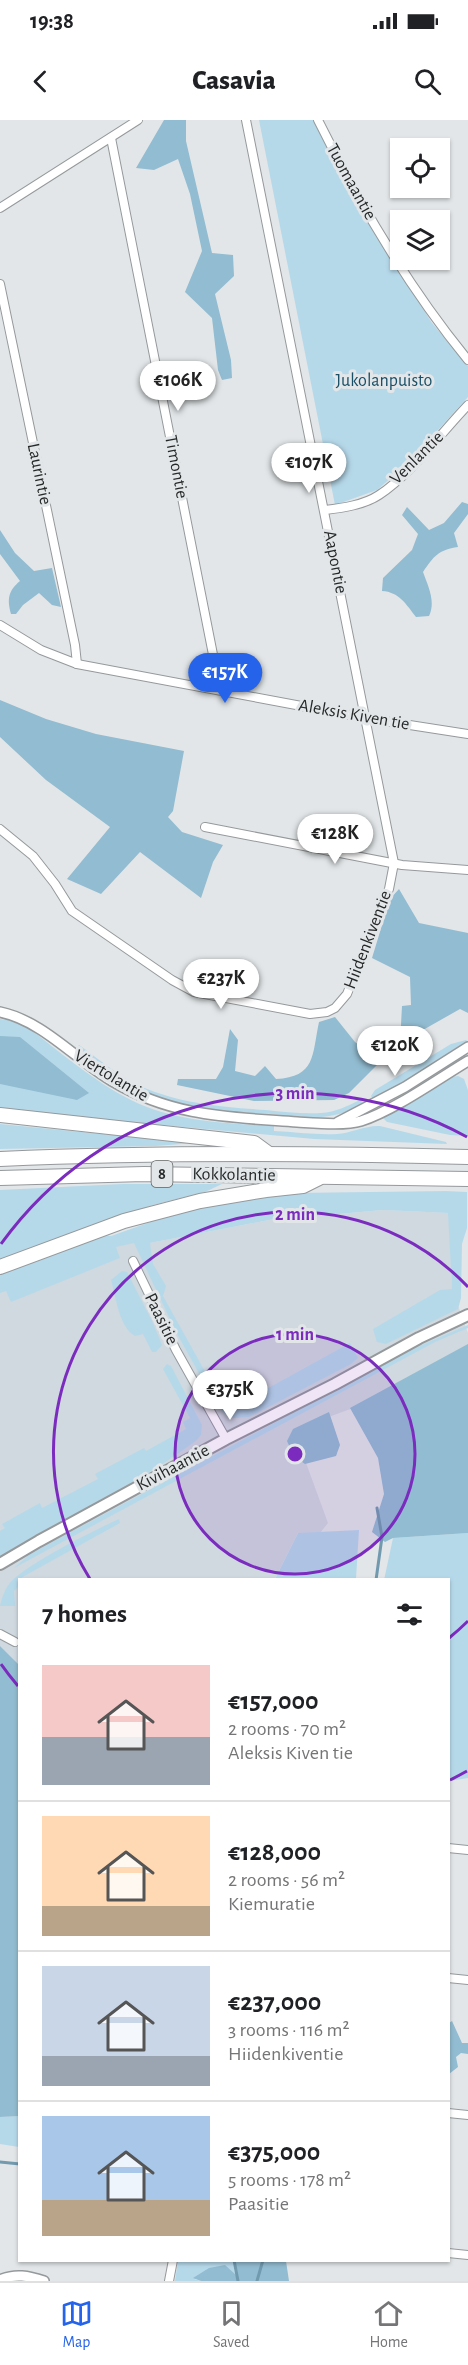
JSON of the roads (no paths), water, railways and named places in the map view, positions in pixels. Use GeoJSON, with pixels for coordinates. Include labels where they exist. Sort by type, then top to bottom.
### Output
{"type":"FeatureCollection","features":[{"type":"Feature","properties":{"kind":"highway"},"geometry":{"type":"LineString","coordinates":[[0,1115],[254,1143],[269,1154]]}},
{"type":"Feature","properties":{"kind":"highway","name":"Kokkolantie"},"geometry":{"type":"LineString","coordinates":[[0,1159],[269,1154],[465,1157]]}},
{"type":"Feature","properties":{"kind":"highway","name":"Kokkolantie"},"geometry":{"type":"LineString","coordinates":[[0,1178],[144,1174],[464,1179]]}},
{"type":"Feature","properties":{"kind":"highway"},"geometry":{"type":"LineString","coordinates":[[0,1268],[124,1221],[200,1201],[303,1186],[323,1176]]}},
{"type":"Feature","properties":{"kind":"main road","name":"Kivihaantie"},"geometry":{"type":"LineString","coordinates":[[0,1574],[5,1562],[39,1541],[226,1439],[468,1314]]}},
{"type":"Feature","properties":{"kind":"street"},"geometry":{"type":"LineString","coordinates":[[0,208],[138,120]]}},
{"type":"Feature","properties":{"kind":"street","name":"Aapontie"},"geometry":{"type":"LineString","coordinates":[[246,120],[394,863]]}},
{"type":"Feature","properties":{"kind":"street","name":"Tuomaantie"},"geometry":{"type":"LineString","coordinates":[[318,120],[369,216],[437,321],[468,360]]}},
{"type":"Feature","properties":{"kind":"street","name":"Timontie"},"geometry":{"type":"LineString","coordinates":[[111,138],[220,690]]}},
{"type":"Feature","properties":{"kind":"street","name":"Laurintie"},"geometry":{"type":"LineString","coordinates":[[0,284],[72,630],[77,664]]}},
{"type":"Feature","properties":{"kind":"street","name":"Venlantie"},"geometry":{"type":"LineString","coordinates":[[325,510],[351,505],[379,495],[409,469],[468,405]]}},
{"type":"Feature","properties":{"kind":"street","name":"Aleksis Kiven tie"},"geometry":{"type":"LineString","coordinates":[[0,625],[41,650],[77,664],[364,718],[468,734]]}},
{"type":"Feature","properties":{"kind":"street"},"geometry":{"type":"LineString","coordinates":[[204,827],[394,863],[468,870]]}},
{"type":"Feature","properties":{"kind":"street","name":"Hiidenkiventie"},"geometry":{"type":"LineString","coordinates":[[0,829],[33,856],[72,911],[172,981],[194,992],[310,1014],[327,1012],[335,1008],[347,994],[389,889],[394,863]]}},
{"type":"Feature","properties":{"kind":"street","name":"Viertolantie"},"geometry":{"type":"LineString","coordinates":[[0,1012],[28,1021],[105,1077],[134,1094],[160,1105],[219,1117],[360,1122],[468,1060]]}},
{"type":"Feature","properties":{"kind":"street"},"geometry":{"type":"LineString","coordinates":[[465,1048],[468,1060]]}},
{"type":"Feature","properties":{"kind":"street","name":"Viertolantie"},"geometry":{"type":"LineString","coordinates":[[338,1122],[405,1087],[465,1048]]}},
{"type":"Feature","properties":{"kind":"street","name":"Paasitie"},"geometry":{"type":"LineString","coordinates":[[133,1262],[176,1350],[226,1439]]}},
{"type":"Feature","properties":{"kind":"street"},"geometry":{"type":"LineString","coordinates":[[0,1633],[15,1642]]}},
{"type":"Feature","properties":{"kind":"street"},"geometry":{"type":"LineString","coordinates":[[450,1848],[468,1850]]}},
{"type":"Feature","properties":{"kind":"street"},"geometry":{"type":"LineString","coordinates":[[450,1978],[468,1980]]}},
{"type":"Feature","properties":{"kind":"street"},"geometry":{"type":"LineString","coordinates":[[450,2114],[468,2115]]}},
{"type":"Feature","properties":{"kind":"street"},"geometry":{"type":"LineString","coordinates":[[450,2253],[468,2255]]}},
{"type":"Feature","properties":{"kind":"street"},"geometry":{"type":"LineString","coordinates":[[169,2281],[172,2262]]}},
{"type":"Feature","properties":{"kind":"street"},"geometry":{"type":"LineString","coordinates":[[0,2280],[11,2275],[44,2281]]}},
{"type":"Feature","properties":{"kind":"waterway"},"geometry":{"type":"LineString","coordinates":[[376,1578],[382,1537],[377,1508]]}},
{"type":"Feature","properties":{"kind":"waterway"},"geometry":{"type":"LineString","coordinates":[[0,2162],[18,2164]]}},
{"type":"Feature","properties":{"kind":"waterway"},"geometry":{"type":"LineString","coordinates":[[234,2262],[238,2281]]}},
{"type":"Feature","properties":{"kind":"waterway"},"geometry":{"type":"LineString","coordinates":[[257,2281],[262,2262]]}},
{"type":"Feature","properties":{"kind":"park label","name":"Jukolanpuisto"},"geometry":{"type":"Point","coordinates":[384,381]}}]}
